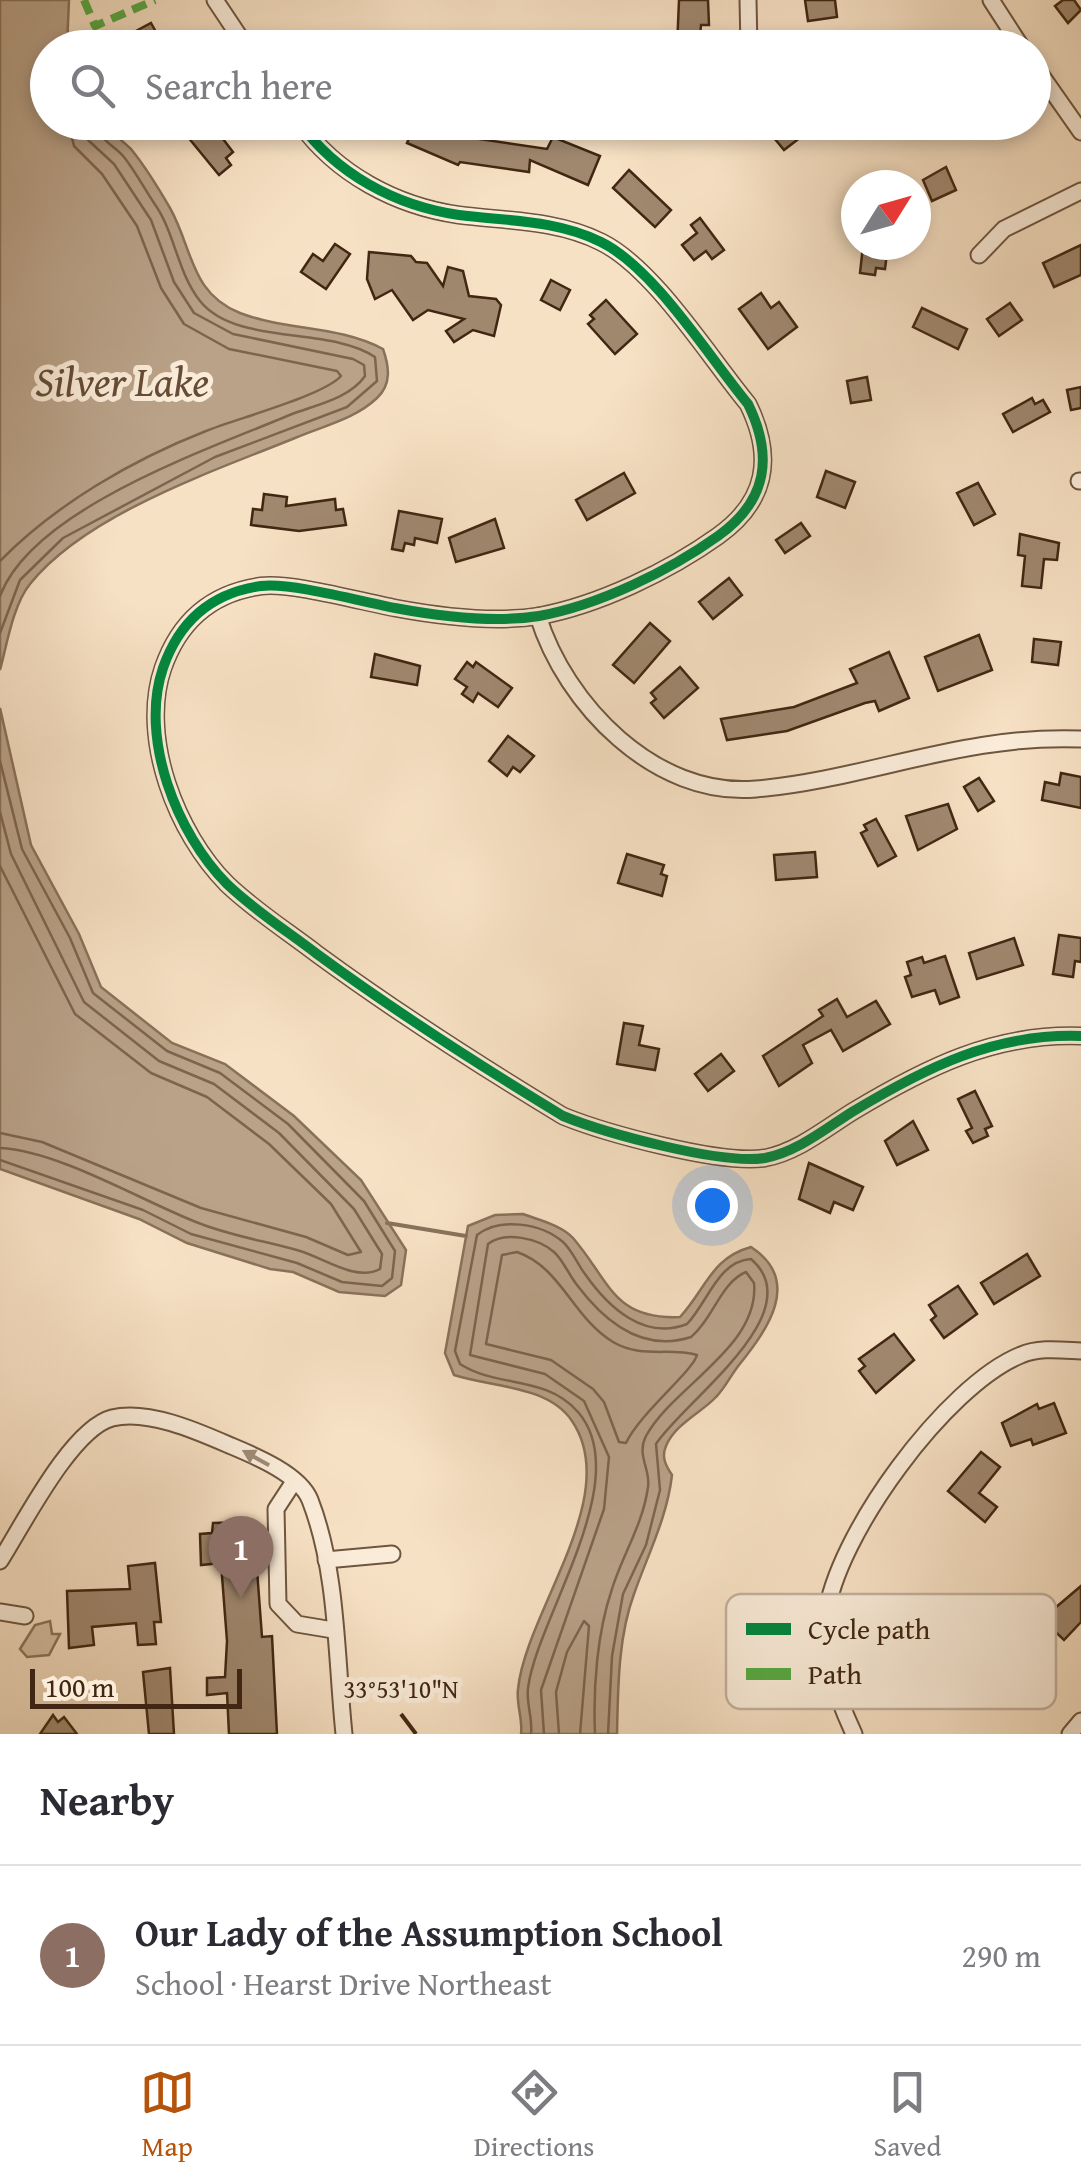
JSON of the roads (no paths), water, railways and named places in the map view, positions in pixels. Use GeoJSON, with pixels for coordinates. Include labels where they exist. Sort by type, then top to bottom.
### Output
{"type":"FeatureCollection","features":[{"type":"Feature","properties":{"kind":"street"},"geometry":{"type":"LineString","coordinates":[[215,0],[235,30]]}},
{"type":"Feature","properties":{"kind":"street"},"geometry":{"type":"LineString","coordinates":[[748,0],[749,30]]}},
{"type":"Feature","properties":{"kind":"street"},"geometry":{"type":"LineString","coordinates":[[991,0],[1010,30]]}},
{"type":"Feature","properties":{"kind":"street"},"geometry":{"type":"LineString","coordinates":[[1051,89],[1081,132]]}},
{"type":"Feature","properties":{"kind":"street"},"geometry":{"type":"LineString","coordinates":[[312,140],[354,176],[390,195],[456,214],[569,230],[626,256],[748,404],[762,432],[765,462],[760,484],[736,523],[706,545],[641,579],[538,616],[412,611],[263,586],[199,609],[176,634],[161,672],[157,735],[172,793],[195,840],[225,882],[365,989],[563,1116],[598,1130],[668,1147],[760,1159],[786,1152],[885,1092],[967,1052],[1042,1035],[1081,1036]]}},
{"type":"Feature","properties":{"kind":"street"},"geometry":{"type":"LineString","coordinates":[[979,256],[1004,228],[1081,191]]}},
{"type":"Feature","properties":{"kind":"street"},"geometry":{"type":"LineString","coordinates":[[538,616],[561,674],[584,707],[618,738],[664,768],[703,782],[753,790],[962,746],[1035,737],[1081,739]]}},
{"type":"Feature","properties":{"kind":"street"},"geometry":{"type":"LineString","coordinates":[[833,1594],[844,1555],[894,1476],[976,1379],[1023,1353],[1081,1352]]}},
{"type":"Feature","properties":{"kind":"street"},"geometry":{"type":"LineString","coordinates":[[0,1560],[63,1462],[80,1440],[107,1419],[152,1419],[209,1436],[256,1456],[308,1496],[326,1560],[344,1734]]}},
{"type":"Feature","properties":{"kind":"street"},"geometry":{"type":"LineString","coordinates":[[293,1482],[276,1509],[278,1604],[297,1624],[333,1630]]}},
{"type":"Feature","properties":{"kind":"street"},"geometry":{"type":"LineString","coordinates":[[326,1560],[392,1554]]}},
{"type":"Feature","properties":{"kind":"street"},"geometry":{"type":"LineString","coordinates":[[0,1612],[25,1616]]}},
{"type":"Feature","properties":{"kind":"street"},"geometry":{"type":"LineString","coordinates":[[842,1709],[854,1734]]}},
{"type":"Feature","properties":{"kind":"street"},"geometry":{"type":"LineString","coordinates":[[1070,1734],[1081,1720]]}},
{"type":"Feature","properties":{"kind":"water","name":"Silver Lake"},"geometry":{"type":"Polygon","coordinates":[[[0,0],[69,0],[68,30],[30,30],[30,140],[121,140],[170,208],[195,268],[211,294],[240,313],[258,319],[366,341],[383,349],[388,375],[382,393],[359,411],[190,480],[84,536],[54,559],[24,593],[0,670],[0,0]]]}},
{"type":"Feature","properties":{"kind":"water"},"geometry":{"type":"Polygon","coordinates":[[[0,708],[31,845],[79,934],[101,987],[172,1043],[225,1064],[294,1116],[361,1180],[406,1250],[401,1285],[385,1296],[339,1292],[293,1272],[270,1269],[187,1243],[139,1219],[0,1169],[0,708]]]}},
{"type":"Feature","properties":{"kind":"water"},"geometry":{"type":"Polygon","coordinates":[[[523,1214],[568,1233],[615,1295],[640,1312],[680,1317],[718,1267],[751,1247],[767,1260],[775,1275],[775,1306],[760,1337],[719,1393],[676,1431],[665,1450],[672,1475],[670,1491],[625,1628],[617,1734],[521,1734],[518,1695],[525,1658],[567,1554],[586,1484],[585,1451],[572,1421],[562,1409],[534,1394],[454,1375],[445,1353],[468,1226],[495,1215],[523,1214]]]}},
{"type":"Feature","properties":{"kind":"waterway"},"geometry":{"type":"LineString","coordinates":[[387,1223],[466,1236]]}},
{"type":"Feature","properties":{"kind":"place","name":"Our Lady of the Assumption School"},"geometry":{"type":"Point","coordinates":[241,1598]}}]}
